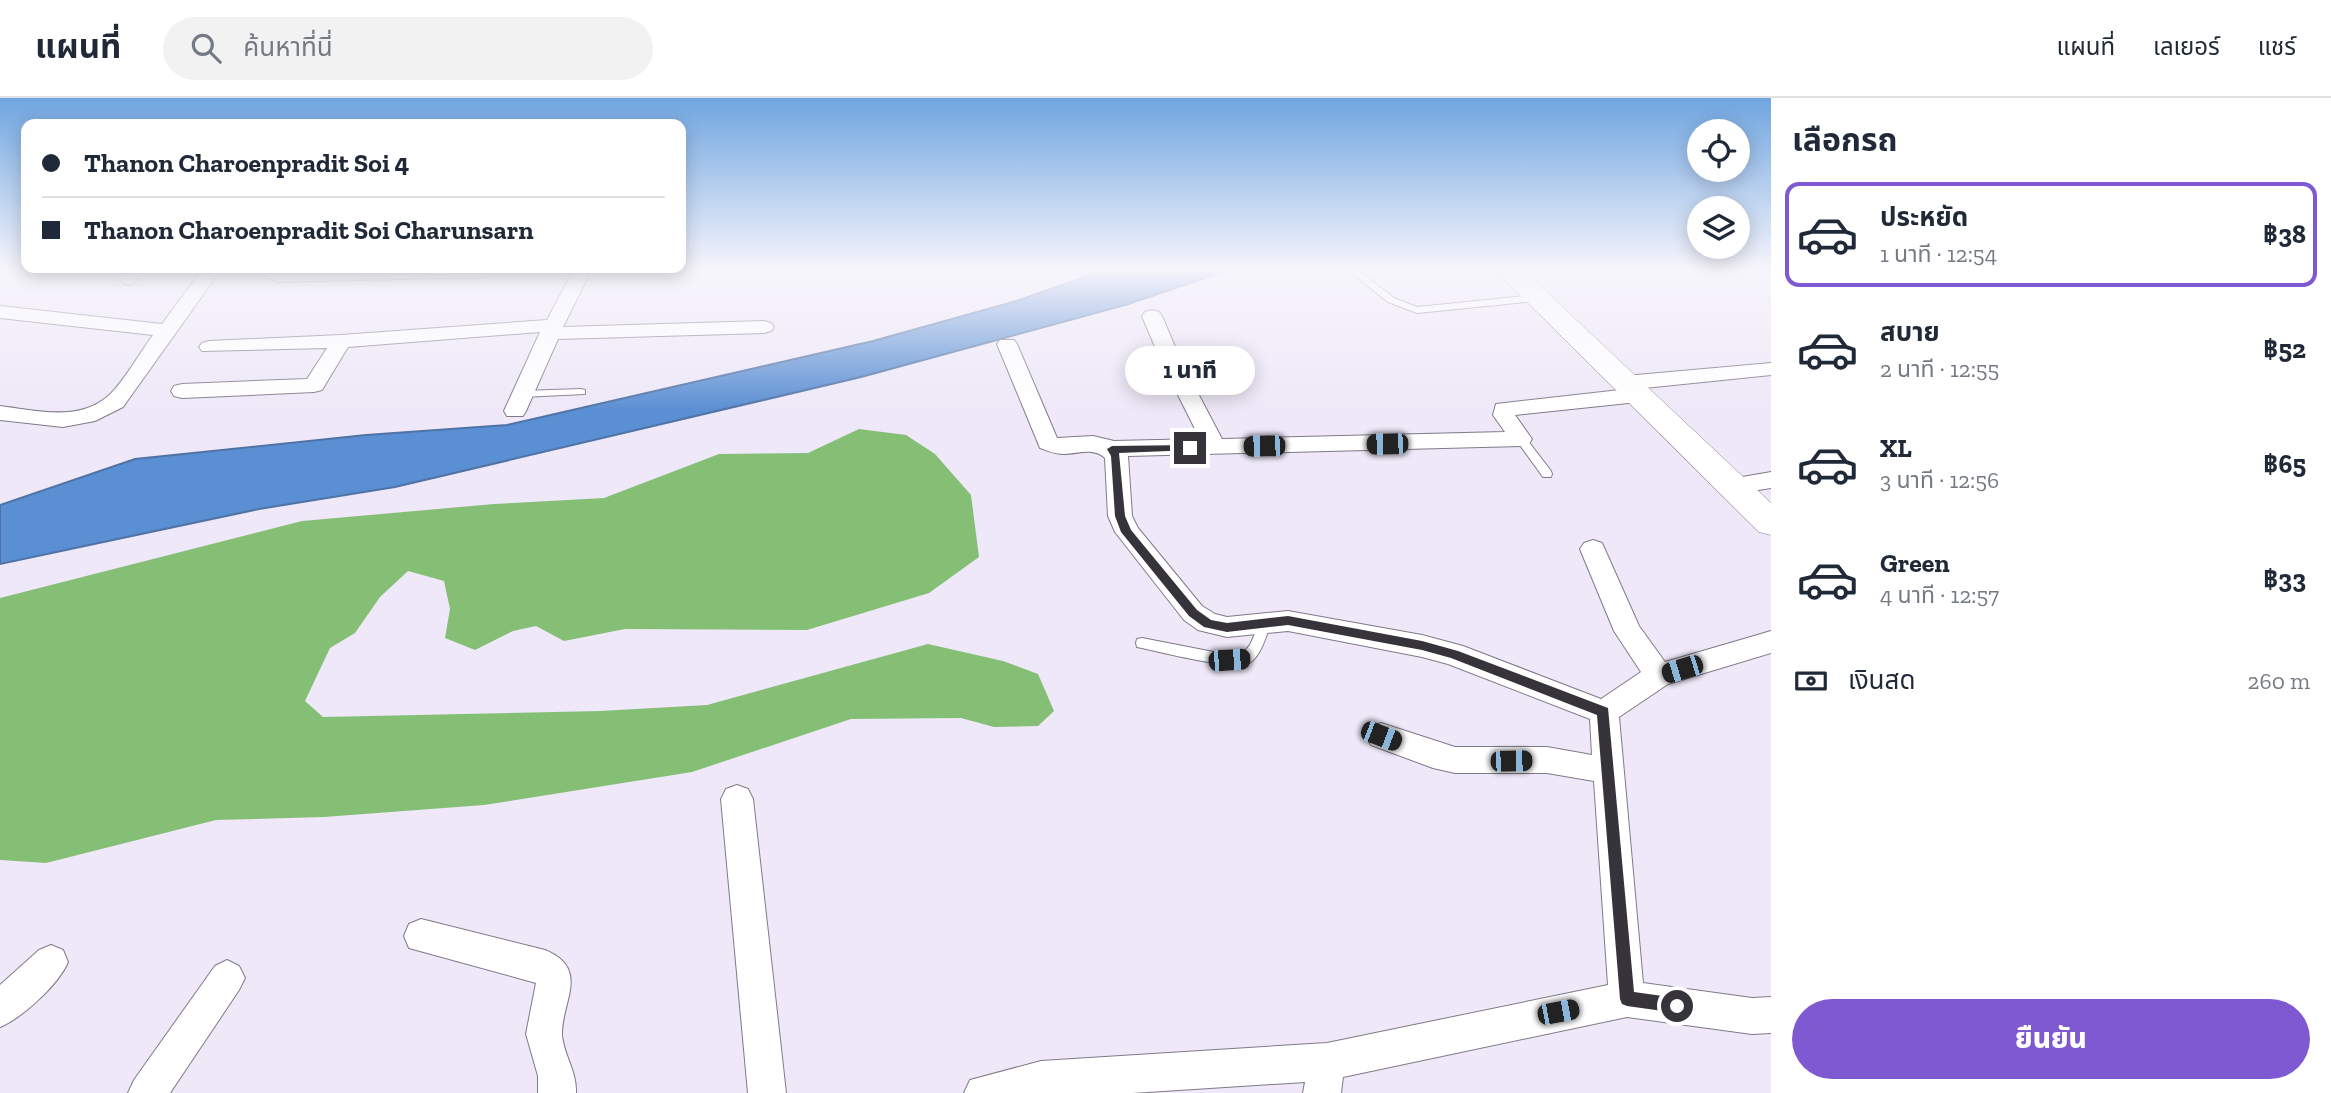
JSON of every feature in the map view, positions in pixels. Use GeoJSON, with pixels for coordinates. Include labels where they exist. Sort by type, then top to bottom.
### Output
{"type":"FeatureCollection","features":[{"type":"Feature","properties":{"kind":"main road"},"geometry":{"type":"LineString","coordinates":[[1557,317],[1771,523]]}},
{"type":"Feature","properties":{"kind":"street"},"geometry":{"type":"LineString","coordinates":[[48,317],[167,331]]}},
{"type":"Feature","properties":{"kind":"street"},"geometry":{"type":"LineString","coordinates":[[0,413],[63,419],[87,416],[115,402],[177,317]]}},
{"type":"Feature","properties":{"kind":"street"},"geometry":{"type":"LineString","coordinates":[[519,403],[558,317]]}},
{"type":"Feature","properties":{"kind":"street"},"geometry":{"type":"LineString","coordinates":[[1153,317],[1171,361],[1215,447]]}},
{"type":"Feature","properties":{"kind":"street"},"geometry":{"type":"LineString","coordinates":[[209,346],[552,329],[764,327]]}},
{"type":"Feature","properties":{"kind":"street"},"geometry":{"type":"LineString","coordinates":[[182,391],[314,385],[341,341]]}},
{"type":"Feature","properties":{"kind":"street"},"geometry":{"type":"LineString","coordinates":[[1007,344],[1048,443],[1062,447],[1098,444],[1112,449],[1521,439]]}},
{"type":"Feature","properties":{"kind":"street"},"geometry":{"type":"LineString","coordinates":[[1521,439],[1504,415],[1504,409],[1771,369]]}},
{"type":"Feature","properties":{"kind":"street"},"geometry":{"type":"LineString","coordinates":[[1112,449],[1116,456],[1120,516],[1127,532],[1193,613],[1208,624],[1227,627],[1288,621],[1422,646],[1453,654],[1604,712]]}},
{"type":"Feature","properties":{"kind":"street"},"geometry":{"type":"LineString","coordinates":[[1733,486],[1771,481]]}},
{"type":"Feature","properties":{"kind":"street"},"geometry":{"type":"LineString","coordinates":[[1593,549],[1629,631],[1659,676]]}},
{"type":"Feature","properties":{"kind":"street"},"geometry":{"type":"LineString","coordinates":[[1604,712],[1659,676],[1771,642]]}},
{"type":"Feature","properties":{"kind":"street"},"geometry":{"type":"LineString","coordinates":[[1604,712],[1627,999]]}},
{"type":"Feature","properties":{"kind":"street"},"geometry":{"type":"LineString","coordinates":[[1381,736],[1455,760],[1547,760],[1610,772]]}},
{"type":"Feature","properties":{"kind":"street"},"geometry":{"type":"LineString","coordinates":[[737,799],[767,1093]]}},
{"type":"Feature","properties":{"kind":"street"},"geometry":{"type":"LineString","coordinates":[[421,936],[545,967],[552,972],[556,981],[544,1036],[559,1081],[557,1093]]}},
{"type":"Feature","properties":{"kind":"street"},"geometry":{"type":"LineString","coordinates":[[0,1009],[51,962]]}},
{"type":"Feature","properties":{"kind":"street"},"geometry":{"type":"LineString","coordinates":[[147,1093],[227,978]]}},
{"type":"Feature","properties":{"kind":"street"},"geometry":{"type":"LineString","coordinates":[[983,1093],[1041,1080],[1325,1077],[1627,999],[1752,1016],[1771,1015]]}},
{"type":"Feature","properties":{"kind":"lane"},"geometry":{"type":"LineString","coordinates":[[519,403],[581,392]]}},
{"type":"Feature","properties":{"kind":"lane"},"geometry":{"type":"LineString","coordinates":[[1521,439],[1547,474]]}},
{"type":"Feature","properties":{"kind":"lane"},"geometry":{"type":"LineString","coordinates":[[1142,643],[1229,660],[1245,659],[1255,648],[1265,623]]}},
{"type":"Feature","properties":{"kind":"green space"},"geometry":{"type":"Polygon","coordinates":[[[859,429],[906,435],[935,454],[971,495],[979,557],[929,593],[807,630],[625,629],[564,641],[536,626],[513,631],[475,650],[445,638],[450,609],[444,581],[408,571],[380,597],[355,633],[330,648],[305,701],[323,717],[600,711],[707,705],[928,644],[1003,661],[1038,674],[1054,711],[1038,726],[994,727],[961,718],[851,719],[692,772],[484,805],[324,817],[216,820],[46,863],[0,860],[0,598],[302,521],[494,504],[604,498],[719,454],[808,453],[859,429]]]}},
{"type":"Feature","properties":{"kind":"water"},"geometry":{"type":"Polygon","coordinates":[[[958,317],[1079,317],[861,377],[395,487],[259,509],[0,564],[0,505],[135,459],[366,435],[507,425],[873,341],[958,317]]]}},
{"type":"Feature","properties":{"kind":"route"},"geometry":{"type":"LineString","coordinates":[[1190,448],[1112,449],[1116,456],[1120,516],[1127,532],[1193,613],[1208,624],[1227,627],[1288,621],[1422,646],[1453,654],[1604,712],[1627,999],[1677,1006]]}}]}
